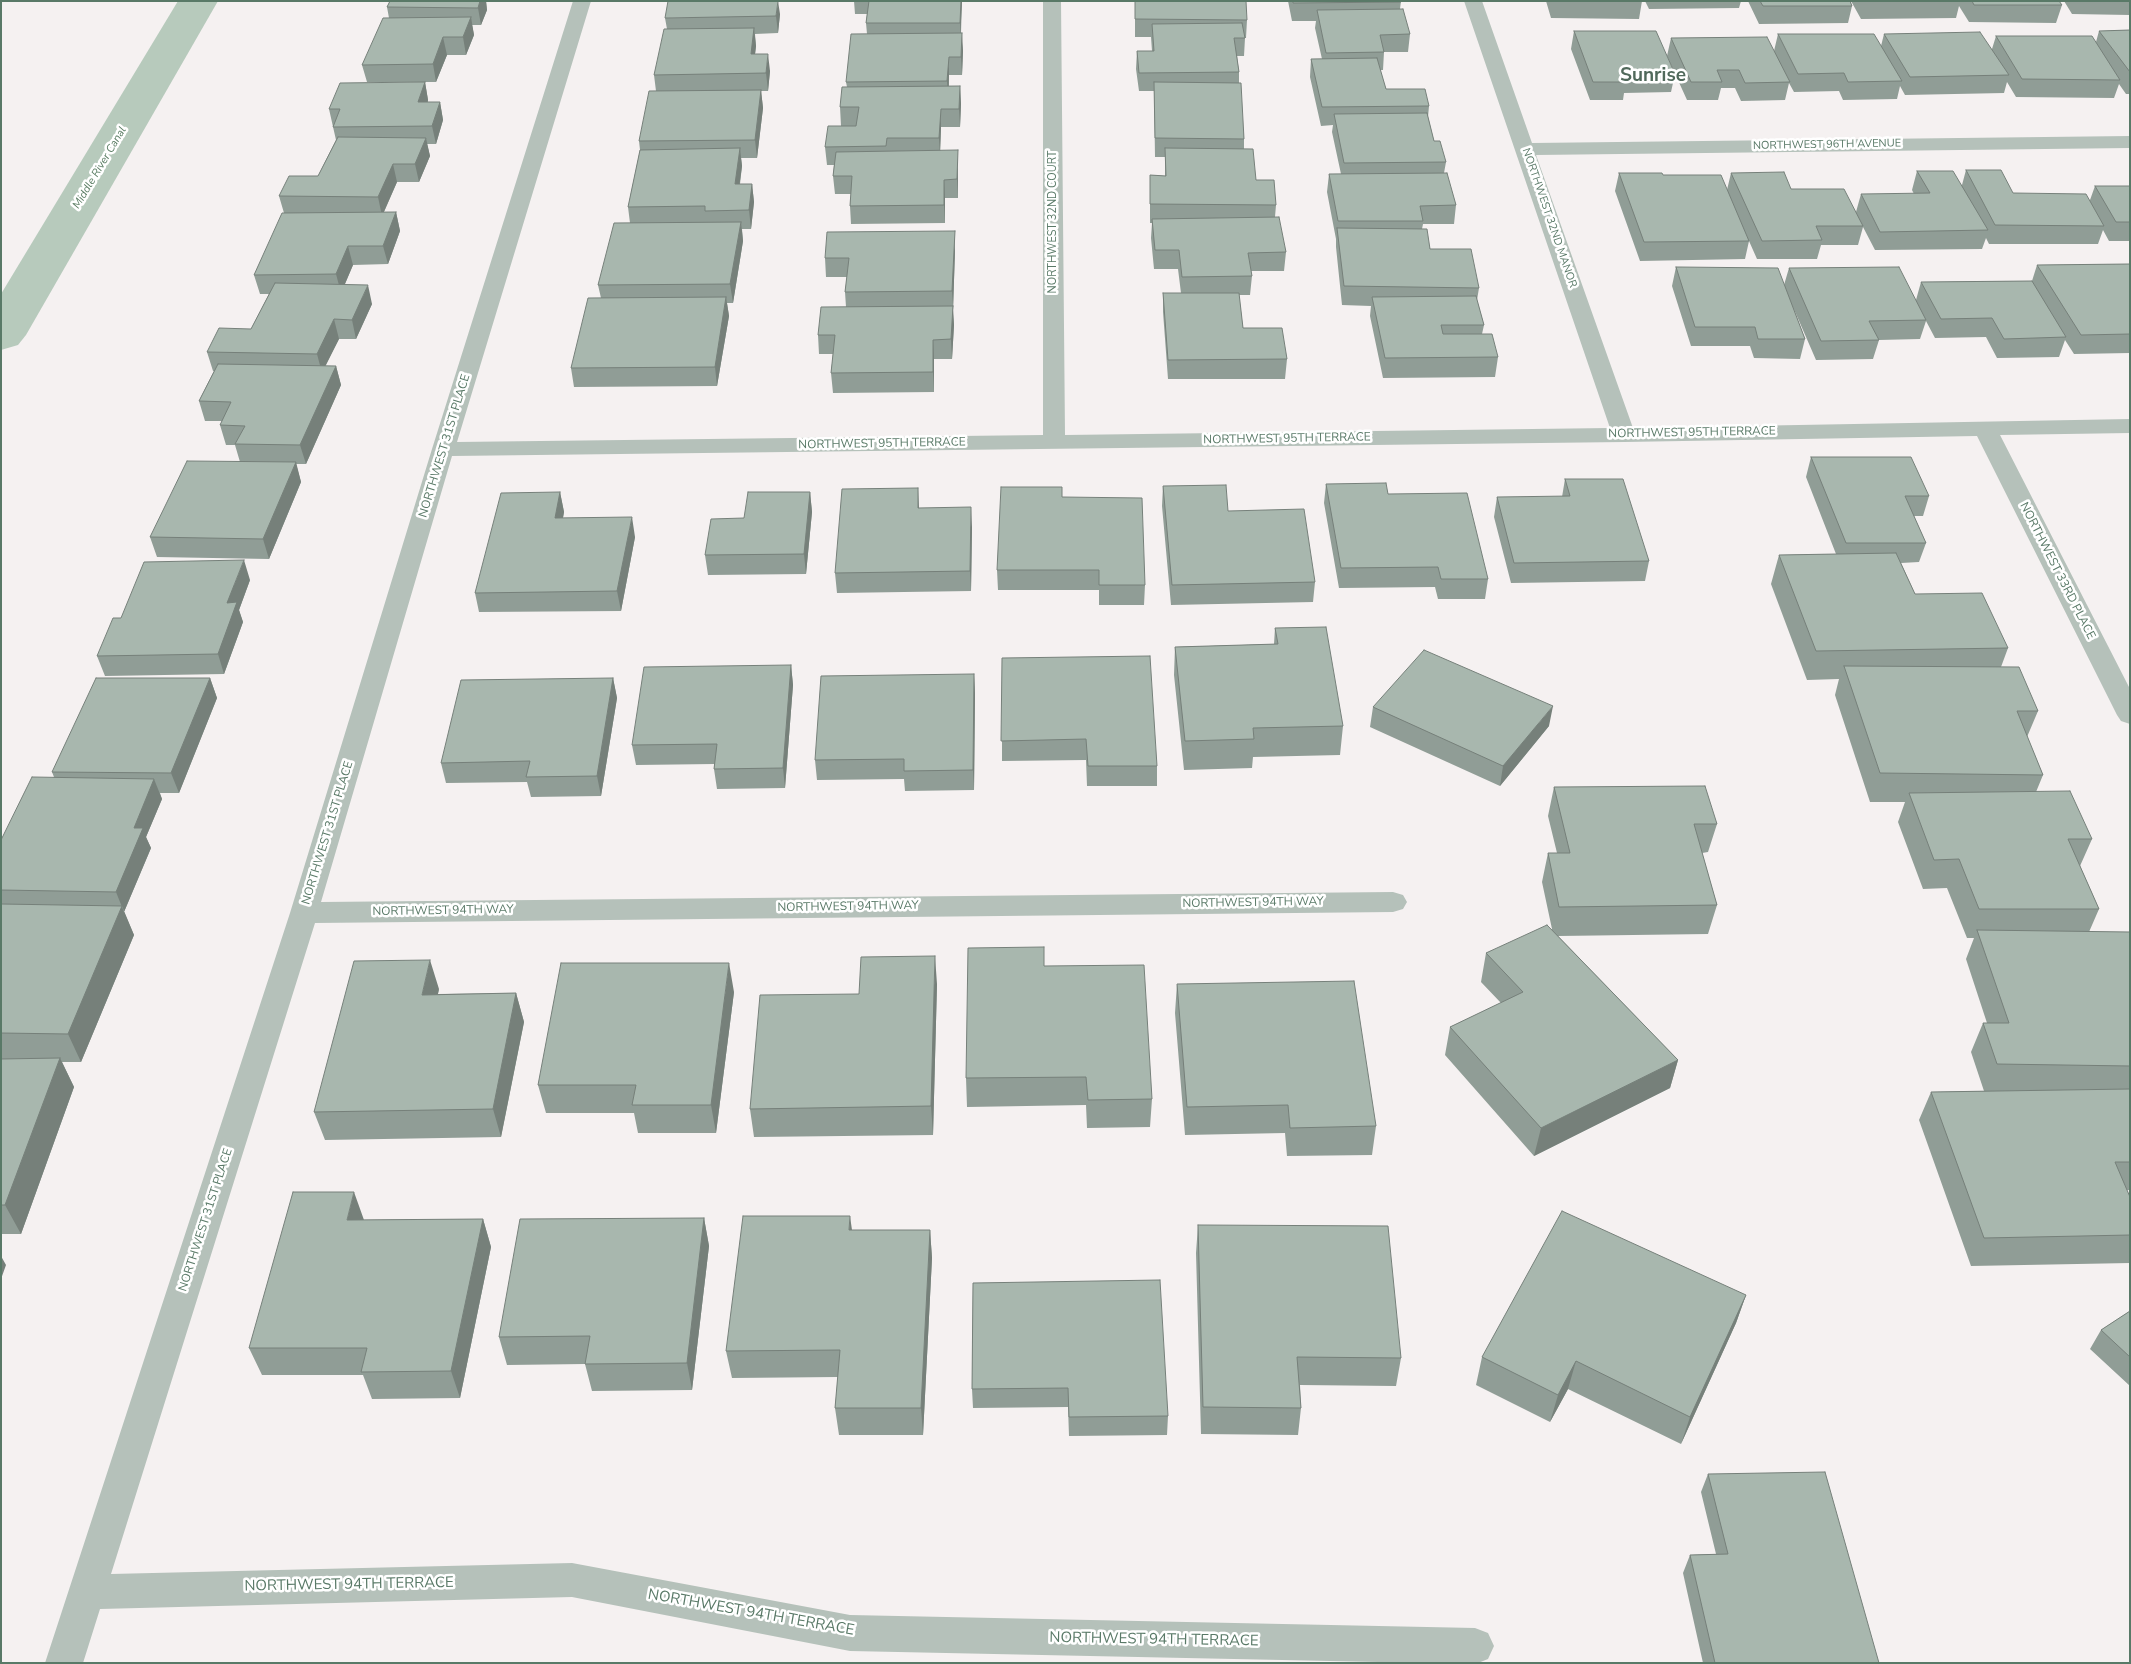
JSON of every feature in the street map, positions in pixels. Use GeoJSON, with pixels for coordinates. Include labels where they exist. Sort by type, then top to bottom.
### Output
{"type":"FeatureCollection","features":[{"type":"Feature","properties":{"kind":"street","name":"NORTHWEST 31ST PLACE"},"geometry":{"type":"LineString","coordinates":[[64,1663],[304,913],[582,1]]}},
{"type":"Feature","properties":{"kind":"street","name":"NORTHWEST 32ND COURT"},"geometry":{"type":"LineString","coordinates":[[1052,1],[1054,442]]}},
{"type":"Feature","properties":{"kind":"street","name":"NORTHWEST 32ND MANOR"},"geometry":{"type":"LineString","coordinates":[[1473,1],[1624,435]]}},
{"type":"Feature","properties":{"kind":"street","name":"NORTHWEST 96TH AVENUE"},"geometry":{"type":"LineString","coordinates":[[1525,149],[2130,142]]}},
{"type":"Feature","properties":{"kind":"street","name":"NORTHWEST 95TH TERRACE"},"geometry":{"type":"LineString","coordinates":[[444,449],[1624,435],[2130,426]]}},
{"type":"Feature","properties":{"kind":"street","name":"NORTHWEST 33RD PLACE"},"geometry":{"type":"LineString","coordinates":[[1985,428],[2130,715]]}},
{"type":"Feature","properties":{"kind":"street","name":"NORTHWEST 94TH WAY"},"geometry":{"type":"LineString","coordinates":[[304,913],[1393,902]]}},
{"type":"Feature","properties":{"kind":"street","name":"NORTHWEST 94TH TERRACE"},"geometry":{"type":"LineString","coordinates":[[87,1592],[572,1580],[850,1634],[1475,1646]]}},
{"type":"Feature","properties":{"kind":"building"},"geometry":{"type":"Polygon","coordinates":[[[390,1],[480,1],[478,8],[387,7],[390,1]]]}},
{"type":"Feature","properties":{"kind":"building"},"geometry":{"type":"Polygon","coordinates":[[[668,1],[778,1],[776,16],[665,18],[668,1]]]}},
{"type":"Feature","properties":{"kind":"building"},"geometry":{"type":"Polygon","coordinates":[[[869,1],[961,1],[960,23],[866,23],[869,1]]]}},
{"type":"Feature","properties":{"kind":"building"},"geometry":{"type":"Polygon","coordinates":[[[1135,1],[1246,1],[1247,20],[1135,19],[1135,1]]]}},
{"type":"Feature","properties":{"kind":"building"},"geometry":{"type":"Polygon","coordinates":[[[1293,1],[1401,1],[1401,2],[1293,3],[1293,1]]]}},
{"type":"Feature","properties":{"kind":"building"},"geometry":{"type":"Polygon","coordinates":[[[1760,1],[1850,1],[1852,6],[1763,6],[1760,1]]]}},
{"type":"Feature","properties":{"kind":"building"},"geometry":{"type":"Polygon","coordinates":[[[1972,1],[2059,1],[2062,5],[1974,5],[1972,1]]]}},
{"type":"Feature","properties":{"kind":"building"},"geometry":{"type":"Polygon","coordinates":[[[1403,9],[1410,34],[1380,35],[1384,52],[1326,53],[1317,10],[1403,9]]]}},
{"type":"Feature","properties":{"kind":"building"},"geometry":{"type":"Polygon","coordinates":[[[471,17],[463,37],[443,37],[433,64],[362,65],[383,18],[471,17]]]}},
{"type":"Feature","properties":{"kind":"building"},"geometry":{"type":"Polygon","coordinates":[[[1242,23],[1245,38],[1234,38],[1239,72],[1139,73],[1137,51],[1154,51],[1152,24],[1242,23]]]}},
{"type":"Feature","properties":{"kind":"building"},"geometry":{"type":"Polygon","coordinates":[[[754,28],[751,54],[768,54],[766,73],[654,75],[664,29],[754,28]]]}},
{"type":"Feature","properties":{"kind":"building"},"geometry":{"type":"Polygon","coordinates":[[[2130,30],[2130,72],[2099,31],[2130,30]]]}},
{"type":"Feature","properties":{"kind":"building"},"geometry":{"type":"Polygon","coordinates":[[[1574,31],[1656,31],[1675,74],[1624,75],[1626,82],[1593,82],[1574,31]]]}},
{"type":"Feature","properties":{"kind":"building"},"geometry":{"type":"Polygon","coordinates":[[[1980,32],[2009,75],[1910,77],[1884,34],[1980,32]]]}},
{"type":"Feature","properties":{"kind":"building"},"geometry":{"type":"Polygon","coordinates":[[[962,33],[961,57],[949,57],[947,81],[846,82],[851,34],[962,33]]]}},
{"type":"Feature","properties":{"kind":"building"},"geometry":{"type":"Polygon","coordinates":[[[1778,34],[1874,34],[1902,81],[1848,82],[1844,73],[1798,74],[1778,34]]]}},
{"type":"Feature","properties":{"kind":"building"},"geometry":{"type":"Polygon","coordinates":[[[1996,36],[2092,36],[2120,80],[2022,79],[1996,36]]]}},
{"type":"Feature","properties":{"kind":"building"},"geometry":{"type":"Polygon","coordinates":[[[1767,37],[1790,82],[1745,83],[1739,70],[1717,70],[1722,82],[1691,82],[1671,38],[1767,37]]]}},
{"type":"Feature","properties":{"kind":"building"},"geometry":{"type":"Polygon","coordinates":[[[1377,58],[1386,89],[1425,89],[1429,106],[1322,107],[1311,59],[1377,58]]]}},
{"type":"Feature","properties":{"kind":"building"},"geometry":{"type":"Polygon","coordinates":[[[425,82],[418,102],[440,102],[432,126],[333,127],[340,109],[329,109],[340,83],[425,82]]]}},
{"type":"Feature","properties":{"kind":"building"},"geometry":{"type":"Polygon","coordinates":[[[1154,82],[1241,83],[1244,139],[1155,138],[1154,82]]]}},
{"type":"Feature","properties":{"kind":"building"},"geometry":{"type":"Polygon","coordinates":[[[960,86],[959,109],[941,109],[939,138],[887,138],[886,146],[825,147],[828,126],[856,126],[859,107],[840,107],[842,87],[960,86]]]}},
{"type":"Feature","properties":{"kind":"building"},"geometry":{"type":"Polygon","coordinates":[[[761,90],[755,140],[639,141],[649,91],[761,90]]]}},
{"type":"Feature","properties":{"kind":"building"},"geometry":{"type":"Polygon","coordinates":[[[1427,113],[1434,141],[1440,141],[1446,162],[1344,163],[1334,114],[1427,113]]]}},
{"type":"Feature","properties":{"kind":"building"},"geometry":{"type":"Polygon","coordinates":[[[338,137],[426,138],[415,164],[393,164],[378,197],[279,196],[289,176],[318,176],[338,137]]]}},
{"type":"Feature","properties":{"kind":"building"},"geometry":{"type":"Polygon","coordinates":[[[740,148],[735,184],[752,184],[749,210],[705,211],[705,206],[628,207],[640,150],[740,148]]]}},
{"type":"Feature","properties":{"kind":"building"},"geometry":{"type":"Polygon","coordinates":[[[1165,148],[1253,149],[1256,180],[1274,180],[1276,205],[1150,204],[1150,175],[1166,176],[1165,148]]]}},
{"type":"Feature","properties":{"kind":"building"},"geometry":{"type":"Polygon","coordinates":[[[958,150],[957,179],[944,180],[944,205],[850,206],[852,176],[833,176],[836,152],[958,150]]]}},
{"type":"Feature","properties":{"kind":"building"},"geometry":{"type":"Polygon","coordinates":[[[1966,170],[2001,170],[2013,193],[2086,194],[2104,226],[1995,225],[1966,170]]]}},
{"type":"Feature","properties":{"kind":"building"},"geometry":{"type":"Polygon","coordinates":[[[1917,171],[1953,171],[1988,230],[1880,232],[1861,194],[1930,193],[1917,171]]]}},
{"type":"Feature","properties":{"kind":"building"},"geometry":{"type":"Polygon","coordinates":[[[1784,172],[1791,189],[1844,189],[1863,226],[1816,226],[1822,240],[1762,241],[1731,173],[1784,172]]]}},
{"type":"Feature","properties":{"kind":"building"},"geometry":{"type":"Polygon","coordinates":[[[1447,173],[1456,205],[1420,206],[1423,221],[1338,221],[1329,174],[1447,173]]]}},
{"type":"Feature","properties":{"kind":"building"},"geometry":{"type":"Polygon","coordinates":[[[1619,173],[1721,175],[1749,241],[1644,242],[1619,173]]]}},
{"type":"Feature","properties":{"kind":"building"},"geometry":{"type":"Polygon","coordinates":[[[2095,186],[2130,186],[2130,222],[2116,222],[2095,186]]]}},
{"type":"Feature","properties":{"kind":"building"},"geometry":{"type":"Polygon","coordinates":[[[396,212],[383,246],[348,246],[336,274],[254,275],[282,213],[396,212]]]}},
{"type":"Feature","properties":{"kind":"building"},"geometry":{"type":"Polygon","coordinates":[[[1279,217],[1286,252],[1248,253],[1252,276],[1182,277],[1179,250],[1155,250],[1152,219],[1279,217]]]}},
{"type":"Feature","properties":{"kind":"building"},"geometry":{"type":"Polygon","coordinates":[[[741,222],[730,284],[598,285],[614,223],[741,222]]]}},
{"type":"Feature","properties":{"kind":"building"},"geometry":{"type":"Polygon","coordinates":[[[1337,228],[1427,229],[1430,249],[1471,249],[1479,288],[1344,286],[1337,228]]]}},
{"type":"Feature","properties":{"kind":"building"},"geometry":{"type":"Polygon","coordinates":[[[955,231],[952,291],[845,292],[849,258],[825,258],[827,232],[955,231]]]}},
{"type":"Feature","properties":{"kind":"building"},"geometry":{"type":"Polygon","coordinates":[[[2130,264],[2130,334],[2081,335],[2037,265],[2130,264]]]}},
{"type":"Feature","properties":{"kind":"building"},"geometry":{"type":"Polygon","coordinates":[[[1676,267],[1778,268],[1805,339],[1758,339],[1755,327],[1695,327],[1676,267]]]}},
{"type":"Feature","properties":{"kind":"building"},"geometry":{"type":"Polygon","coordinates":[[[1899,267],[1926,320],[1869,321],[1879,340],[1821,341],[1789,268],[1899,267]]]}},
{"type":"Feature","properties":{"kind":"building"},"geometry":{"type":"Polygon","coordinates":[[[2032,281],[2066,337],[2004,339],[1992,318],[1941,319],[1921,282],[2032,281]]]}},
{"type":"Feature","properties":{"kind":"building"},"geometry":{"type":"Polygon","coordinates":[[[275,283],[368,285],[352,320],[334,319],[317,354],[207,352],[219,328],[251,329],[275,283]]]}},
{"type":"Feature","properties":{"kind":"building"},"geometry":{"type":"Polygon","coordinates":[[[1163,293],[1239,293],[1243,328],[1282,328],[1287,359],[1168,360],[1163,293]]]}},
{"type":"Feature","properties":{"kind":"building"},"geometry":{"type":"Polygon","coordinates":[[[1476,296],[1484,325],[1441,325],[1443,334],[1492,334],[1498,357],[1385,358],[1372,297],[1476,296]]]}},
{"type":"Feature","properties":{"kind":"building"},"geometry":{"type":"Polygon","coordinates":[[[726,297],[715,367],[571,368],[588,298],[726,297]]]}},
{"type":"Feature","properties":{"kind":"building"},"geometry":{"type":"Polygon","coordinates":[[[953,306],[951,339],[933,340],[933,372],[831,373],[835,335],[818,335],[821,307],[953,306]]]}},
{"type":"Feature","properties":{"kind":"building"},"geometry":{"type":"Polygon","coordinates":[[[218,364],[336,366],[300,445],[235,444],[245,426],[220,425],[231,402],[199,401],[218,364]]]}},
{"type":"Feature","properties":{"kind":"building"},"geometry":{"type":"Polygon","coordinates":[[[1811,457],[1911,457],[1929,496],[1905,496],[1926,543],[1846,543],[1811,457]]]}},
{"type":"Feature","properties":{"kind":"building"},"geometry":{"type":"Polygon","coordinates":[[[187,461],[296,462],[263,539],[150,537],[187,461]]]}},
{"type":"Feature","properties":{"kind":"building"},"geometry":{"type":"Polygon","coordinates":[[[1565,479],[1623,479],[1649,561],[1514,563],[1497,497],[1570,496],[1565,479]]]}},
{"type":"Feature","properties":{"kind":"building"},"geometry":{"type":"Polygon","coordinates":[[[1386,483],[1388,494],[1467,493],[1488,579],[1441,579],[1438,567],[1341,568],[1326,484],[1386,483]]]}},
{"type":"Feature","properties":{"kind":"building"},"geometry":{"type":"Polygon","coordinates":[[[1226,485],[1228,511],[1304,509],[1315,582],[1172,585],[1163,486],[1226,485]]]}},
{"type":"Feature","properties":{"kind":"building"},"geometry":{"type":"Polygon","coordinates":[[[1001,487],[1062,487],[1062,497],[1142,498],[1145,585],[1099,585],[1099,570],[997,570],[1001,487]]]}},
{"type":"Feature","properties":{"kind":"building"},"geometry":{"type":"Polygon","coordinates":[[[918,488],[918,508],[971,507],[970,571],[835,573],[842,489],[918,488]]]}},
{"type":"Feature","properties":{"kind":"building"},"geometry":{"type":"Polygon","coordinates":[[[560,492],[555,518],[632,517],[617,591],[475,593],[501,493],[560,492]]]}},
{"type":"Feature","properties":{"kind":"building"},"geometry":{"type":"Polygon","coordinates":[[[748,492],[810,492],[804,554],[705,555],[711,519],[744,518],[748,492]]]}},
{"type":"Feature","properties":{"kind":"building"},"geometry":{"type":"Polygon","coordinates":[[[1896,553],[1915,594],[1982,593],[2008,648],[1816,651],[1779,555],[1896,553]]]}},
{"type":"Feature","properties":{"kind":"building"},"geometry":{"type":"Polygon","coordinates":[[[244,560],[227,603],[237,602],[218,654],[97,656],[113,618],[121,618],[144,562],[244,560]]]}},
{"type":"Feature","properties":{"kind":"building"},"geometry":{"type":"Polygon","coordinates":[[[1326,627],[1343,726],[1253,728],[1254,739],[1185,741],[1175,647],[1278,644],[1275,628],[1326,627]]]}},
{"type":"Feature","properties":{"kind":"building"},"geometry":{"type":"Polygon","coordinates":[[[1424,650],[1553,706],[1503,766],[1373,707],[1424,650]]]}},
{"type":"Feature","properties":{"kind":"building"},"geometry":{"type":"Polygon","coordinates":[[[1150,656],[1157,766],[1088,766],[1086,739],[1001,741],[1002,658],[1150,656]]]}},
{"type":"Feature","properties":{"kind":"building"},"geometry":{"type":"Polygon","coordinates":[[[791,665],[783,768],[714,769],[717,744],[632,745],[644,667],[791,665]]]}},
{"type":"Feature","properties":{"kind":"building"},"geometry":{"type":"Polygon","coordinates":[[[1844,666],[2019,667],[2038,711],[2017,711],[2043,775],[1880,773],[1844,666]]]}},
{"type":"Feature","properties":{"kind":"building"},"geometry":{"type":"Polygon","coordinates":[[[974,674],[973,770],[904,771],[904,759],[815,760],[821,676],[974,674]]]}},
{"type":"Feature","properties":{"kind":"building"},"geometry":{"type":"Polygon","coordinates":[[[96,678],[210,678],[171,773],[52,772],[96,678]]]}},
{"type":"Feature","properties":{"kind":"building"},"geometry":{"type":"Polygon","coordinates":[[[613,678],[597,776],[526,777],[530,761],[441,763],[461,680],[613,678]]]}},
{"type":"Feature","properties":{"kind":"building"},"geometry":{"type":"Polygon","coordinates":[[[32,777],[154,779],[134,828],[143,828],[116,892],[1,890],[1,840],[32,777]]]}},
{"type":"Feature","properties":{"kind":"building"},"geometry":{"type":"Polygon","coordinates":[[[1705,786],[1717,824],[1694,824],[1717,905],[1559,907],[1548,853],[1570,853],[1554,787],[1705,786]]]}},
{"type":"Feature","properties":{"kind":"building"},"geometry":{"type":"Polygon","coordinates":[[[2070,791],[2092,839],[2068,839],[2099,909],[1979,909],[1959,859],[1934,860],[1909,793],[2070,791]]]}},
{"type":"Feature","properties":{"kind":"building"},"geometry":{"type":"Polygon","coordinates":[[[1,904],[122,906],[68,1034],[1,1033],[1,904]]]}},
{"type":"Feature","properties":{"kind":"building"},"geometry":{"type":"Polygon","coordinates":[[[1547,925],[1678,1060],[1541,1128],[1450,1027],[1523,992],[1486,953],[1547,925]]]}},
{"type":"Feature","properties":{"kind":"building"},"geometry":{"type":"Polygon","coordinates":[[[1977,930],[2130,932],[2130,1066],[1997,1064],[1983,1023],[2009,1023],[1977,930]]]}},
{"type":"Feature","properties":{"kind":"building"},"geometry":{"type":"Polygon","coordinates":[[[1044,947],[1044,966],[1144,965],[1152,1099],[1088,1100],[1086,1077],[966,1078],[968,948],[1044,947]]]}},
{"type":"Feature","properties":{"kind":"building"},"geometry":{"type":"Polygon","coordinates":[[[935,956],[931,1106],[750,1109],[760,995],[859,994],[861,957],[935,956]]]}},
{"type":"Feature","properties":{"kind":"building"},"geometry":{"type":"Polygon","coordinates":[[[430,960],[422,995],[516,993],[493,1109],[314,1112],[354,961],[430,960]]]}},
{"type":"Feature","properties":{"kind":"building"},"geometry":{"type":"Polygon","coordinates":[[[561,963],[729,963],[711,1105],[632,1105],[636,1085],[538,1085],[561,963]]]}},
{"type":"Feature","properties":{"kind":"building"},"geometry":{"type":"Polygon","coordinates":[[[1354,981],[1376,1126],[1290,1128],[1288,1105],[1187,1107],[1177,984],[1354,981]]]}},
{"type":"Feature","properties":{"kind":"building"},"geometry":{"type":"Polygon","coordinates":[[[60,1058],[5,1205],[1,1205],[1,1059],[60,1058]]]}},
{"type":"Feature","properties":{"kind":"building"},"geometry":{"type":"Polygon","coordinates":[[[2130,1089],[2130,1162],[2115,1162],[2130,1197],[2130,1235],[1984,1238],[1931,1092],[2130,1089]]]}},
{"type":"Feature","properties":{"kind":"building"},"geometry":{"type":"Polygon","coordinates":[[[293,1192],[354,1192],[347,1220],[483,1219],[451,1371],[361,1372],[367,1348],[249,1348],[293,1192]]]}},
{"type":"Feature","properties":{"kind":"building"},"geometry":{"type":"Polygon","coordinates":[[[1562,1211],[1746,1295],[1690,1417],[1576,1361],[1558,1395],[1482,1357],[1562,1211]]]}},
{"type":"Feature","properties":{"kind":"building"},"geometry":{"type":"Polygon","coordinates":[[[743,1216],[850,1216],[849,1230],[930,1230],[921,1408],[835,1408],[840,1350],[726,1351],[743,1216]]]}},
{"type":"Feature","properties":{"kind":"building"},"geometry":{"type":"Polygon","coordinates":[[[704,1218],[687,1363],[585,1364],[590,1336],[499,1337],[520,1219],[704,1218]]]}},
{"type":"Feature","properties":{"kind":"building"},"geometry":{"type":"Polygon","coordinates":[[[1198,1225],[1388,1226],[1401,1358],[1297,1357],[1301,1408],[1203,1407],[1198,1225]]]}},
{"type":"Feature","properties":{"kind":"building"},"geometry":{"type":"Polygon","coordinates":[[[1160,1280],[1168,1416],[1069,1417],[1068,1388],[972,1389],[973,1283],[1160,1280]]]}},
{"type":"Feature","properties":{"kind":"building"},"geometry":{"type":"Polygon","coordinates":[[[2130,1311],[2130,1357],[2101,1330],[2130,1311]]]}},
{"type":"Feature","properties":{"kind":"building"},"geometry":{"type":"Polygon","coordinates":[[[1825,1472],[1879,1663],[1715,1663],[1690,1555],[1728,1554],[1708,1474],[1825,1472]]]}},
{"type":"Feature","properties":{"kind":"waterway","name":"Middle River Canal"},"geometry":{"type":"LineString","coordinates":[[1,335],[198,1]]}},
{"type":"Feature","properties":{"kind":"district","name":"Sunrise"},"geometry":{"type":"Point","coordinates":[1653,76]}}]}
